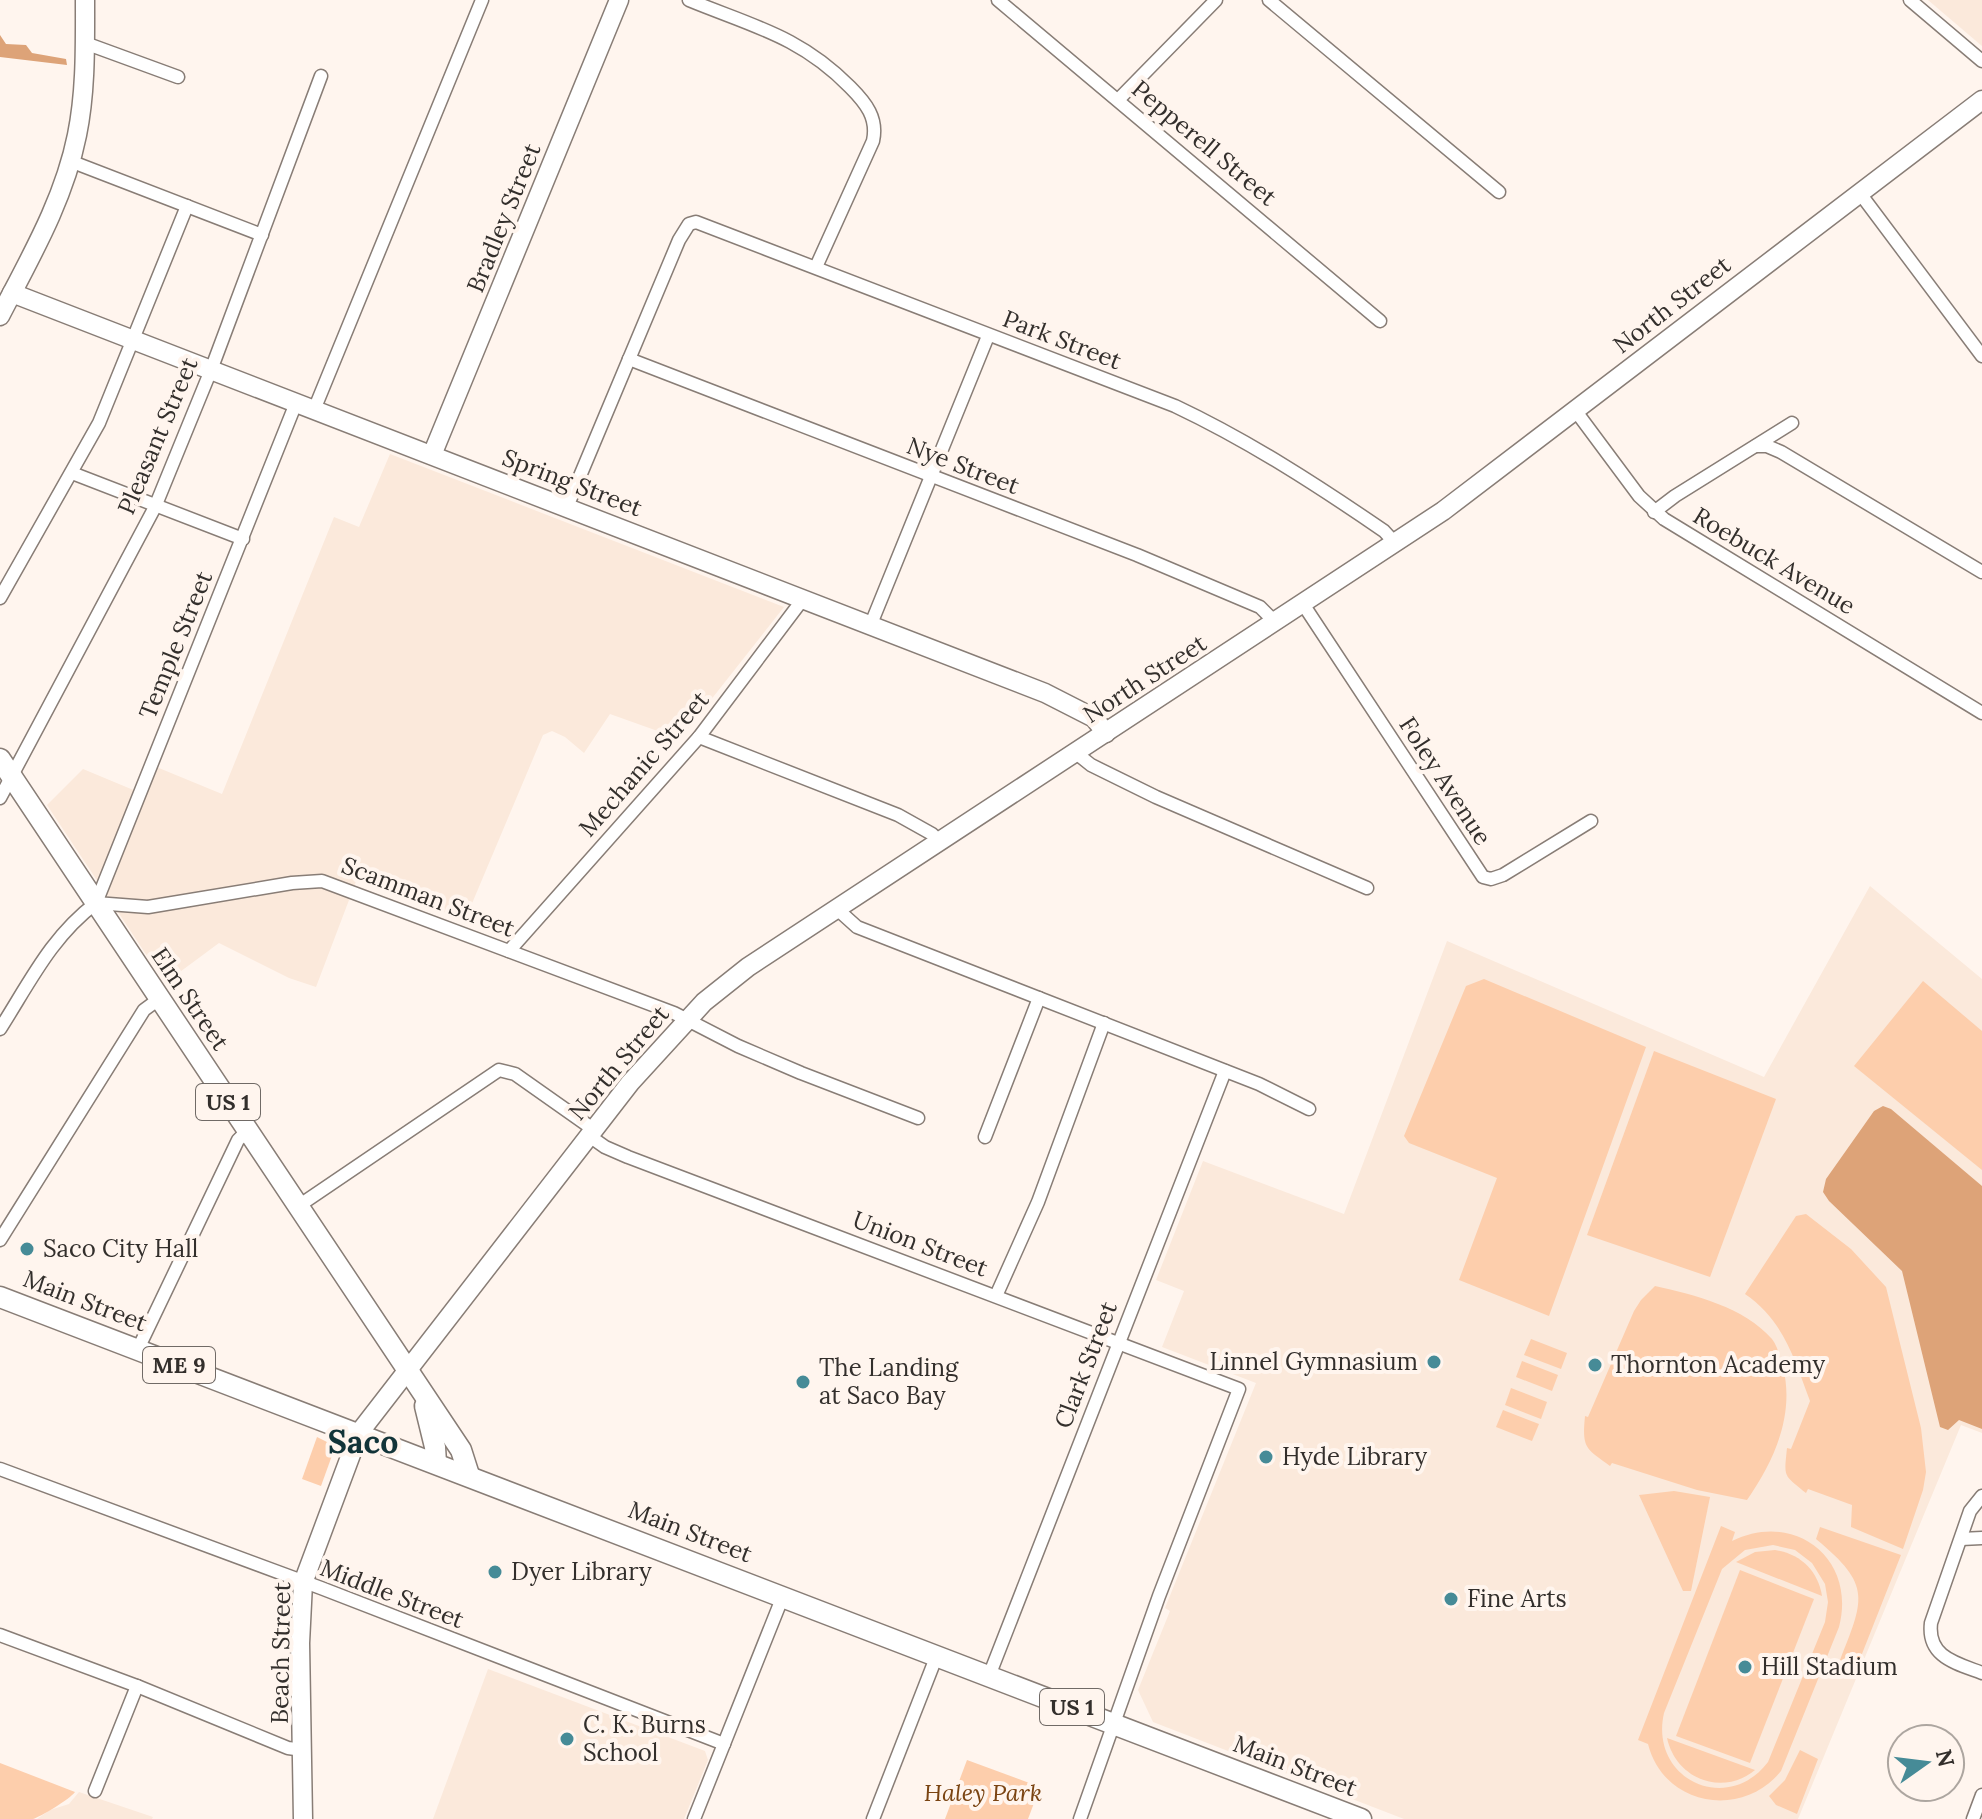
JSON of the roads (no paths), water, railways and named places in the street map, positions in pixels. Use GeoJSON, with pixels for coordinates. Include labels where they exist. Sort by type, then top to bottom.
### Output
{"type":"FeatureCollection","features":[{"type":"Feature","properties":{"kind":"main road"},"geometry":{"type":"LineString","coordinates":[[0,316],[52,214],[70,161],[83,98],[85,0]]}},
{"type":"Feature","properties":{"kind":"main road","name":"Bradley Street"},"geometry":{"type":"LineString","coordinates":[[432,455],[619,0]]}},
{"type":"Feature","properties":{"kind":"main road","name":"North Street"},"geometry":{"type":"LineString","coordinates":[[413,1378],[591,1132],[688,1018],[732,979],[1443,511],[1982,100]]}},
{"type":"Feature","properties":{"kind":"main road","name":"Spring Street"},"geometry":{"type":"LineString","coordinates":[[12,293],[871,624],[1062,701],[1094,718],[1106,733]]}},
{"type":"Feature","properties":{"kind":"main road","name":"Elm Street"},"geometry":{"type":"LineString","coordinates":[[6,768],[465,1457],[469,1475]]}},
{"type":"Feature","properties":{"kind":"main road","name":"Main Street"},"geometry":{"type":"LineString","coordinates":[[0,1297],[1361,1819]]}},
{"type":"Feature","properties":{"kind":"main road","name":"Elm Street"},"geometry":{"type":"LineString","coordinates":[[413,1378],[431,1429],[436,1463]]}},
{"type":"Feature","properties":{"kind":"main road","name":"Beach Street"},"geometry":{"type":"LineString","coordinates":[[303,1819],[300,1643],[303,1583],[359,1433],[413,1378]]}},
{"type":"Feature","properties":{"kind":"street"},"geometry":{"type":"LineString","coordinates":[[314,410],[482,0]]}},
{"type":"Feature","properties":{"kind":"street"},"geometry":{"type":"LineString","coordinates":[[689,0],[784,37],[805,49],[839,77],[872,114],[873,141],[816,267]]}},
{"type":"Feature","properties":{"kind":"street","name":"Pepperell Street"},"geometry":{"type":"LineString","coordinates":[[998,0],[1380,321]]}},
{"type":"Feature","properties":{"kind":"street"},"geometry":{"type":"LineString","coordinates":[[1118,100],[1216,0]]}},
{"type":"Feature","properties":{"kind":"street"},"geometry":{"type":"LineString","coordinates":[[1269,0],[1499,192]]}},
{"type":"Feature","properties":{"kind":"street"},"geometry":{"type":"LineString","coordinates":[[1910,0],[1982,61]]}},
{"type":"Feature","properties":{"kind":"street"},"geometry":{"type":"LineString","coordinates":[[85,43],[178,77]]}},
{"type":"Feature","properties":{"kind":"street","name":"Pleasant Street"},"geometry":{"type":"LineString","coordinates":[[0,798],[6,768],[155,507],[211,370],[321,76]]}},
{"type":"Feature","properties":{"kind":"street"},"geometry":{"type":"LineString","coordinates":[[70,161],[262,235]]}},
{"type":"Feature","properties":{"kind":"street"},"geometry":{"type":"LineString","coordinates":[[1859,192],[1982,356]]}},
{"type":"Feature","properties":{"kind":"street"},"geometry":{"type":"LineString","coordinates":[[0,598],[103,415],[187,206]]}},
{"type":"Feature","properties":{"kind":"street","name":"Park Street"},"geometry":{"type":"LineString","coordinates":[[629,359],[679,240],[692,222],[706,224],[1175,406],[1283,464],[1384,531],[1395,543]]}},
{"type":"Feature","properties":{"kind":"street"},"geometry":{"type":"LineString","coordinates":[[871,624],[988,336]]}},
{"type":"Feature","properties":{"kind":"street"},"geometry":{"type":"LineString","coordinates":[[567,507],[629,359]]}},
{"type":"Feature","properties":{"kind":"street","name":"Nye Street"},"geometry":{"type":"LineString","coordinates":[[629,359],[1137,555],[1265,610],[1275,622]]}},
{"type":"Feature","properties":{"kind":"street","name":"Temple Street"},"geometry":{"type":"LineString","coordinates":[[96,903],[296,403]]}},
{"type":"Feature","properties":{"kind":"street","name":"Roebuck Avenue"},"geometry":{"type":"LineString","coordinates":[[1575,410],[1654,512],[1982,713]]}},
{"type":"Feature","properties":{"kind":"street"},"geometry":{"type":"LineString","coordinates":[[1654,512],[1792,423]]}},
{"type":"Feature","properties":{"kind":"street"},"geometry":{"type":"LineString","coordinates":[[1756,446],[1767,446],[1781,452],[1982,572]]}},
{"type":"Feature","properties":{"kind":"street"},"geometry":{"type":"LineString","coordinates":[[72,473],[243,539]]}},
{"type":"Feature","properties":{"kind":"street","name":"Mechanic Street"},"geometry":{"type":"LineString","coordinates":[[509,951],[699,737],[803,599]]}},
{"type":"Feature","properties":{"kind":"street","name":"Foley Avenue"},"geometry":{"type":"LineString","coordinates":[[1303,604],[1483,877],[1503,875],[1591,821]]}},
{"type":"Feature","properties":{"kind":"street"},"geometry":{"type":"LineString","coordinates":[[699,737],[891,811],[927,830],[939,841]]}},
{"type":"Feature","properties":{"kind":"street"},"geometry":{"type":"LineString","coordinates":[[1076,753],[1091,765],[1156,797],[1367,888]]}},
{"type":"Feature","properties":{"kind":"street","name":"Scamman Street"},"geometry":{"type":"LineString","coordinates":[[96,903],[148,907],[292,883],[322,881],[688,1018],[738,1046],[918,1118]]}},
{"type":"Feature","properties":{"kind":"street"},"geometry":{"type":"LineString","coordinates":[[0,1029],[54,944],[74,920],[96,903]]}},
{"type":"Feature","properties":{"kind":"street"},"geometry":{"type":"LineString","coordinates":[[837,909],[857,927],[1275,1090],[1309,1109]]}},
{"type":"Feature","properties":{"kind":"street"},"geometry":{"type":"LineString","coordinates":[[985,1137],[1039,998]]}},
{"type":"Feature","properties":{"kind":"street"},"geometry":{"type":"LineString","coordinates":[[0,1240],[144,1010],[159,999]]}},
{"type":"Feature","properties":{"kind":"street"},"geometry":{"type":"LineString","coordinates":[[996,1296],[1038,1202],[1104,1023]]}},
{"type":"Feature","properties":{"kind":"street","name":"Union Street"},"geometry":{"type":"LineString","coordinates":[[297,1207],[499,1070],[515,1074],[591,1132],[605,1147],[628,1157],[1239,1389],[1159,1596],[1115,1724]]}},
{"type":"Feature","properties":{"kind":"street","name":"Clark Street"},"geometry":{"type":"LineString","coordinates":[[989,1676],[1225,1071]]}},
{"type":"Feature","properties":{"kind":"street"},"geometry":{"type":"LineString","coordinates":[[138,1349],[238,1140],[247,1131]]}},
{"type":"Feature","properties":{"kind":"street","name":"Middle Street"},"geometry":{"type":"LineString","coordinates":[[0,1469],[335,1593],[724,1744]]}},
{"type":"Feature","properties":{"kind":"street"},"geometry":{"type":"LineString","coordinates":[[1982,1496],[1970,1511],[1930,1633],[1932,1643],[1942,1656],[1982,1673]]}},
{"type":"Feature","properties":{"kind":"street"},"geometry":{"type":"LineString","coordinates":[[1961,1539],[1982,1538]]}},
{"type":"Feature","properties":{"kind":"street"},"geometry":{"type":"LineString","coordinates":[[694,1819],[783,1596]]}},
{"type":"Feature","properties":{"kind":"street"},"geometry":{"type":"LineString","coordinates":[[0,1635],[137,1686],[288,1748],[303,1750]]}},
{"type":"Feature","properties":{"kind":"street"},"geometry":{"type":"LineString","coordinates":[[873,1819],[937,1655]]}},
{"type":"Feature","properties":{"kind":"street"},"geometry":{"type":"LineString","coordinates":[[95,1791],[137,1686]]}},
{"type":"Feature","properties":{"kind":"street"},"geometry":{"type":"LineString","coordinates":[[1080,1819],[1115,1724]]}},
{"type":"Feature","properties":{"kind":"street"},"geometry":{"type":"LineString","coordinates":[[1973,1819],[1982,1795]]}},
{"type":"Feature","properties":{"kind":"place","name":"Saco City Hall"},"geometry":{"type":"Point","coordinates":[27,1249]}},
{"type":"Feature","properties":{"kind":"place","name":"Linnel Gymnasium"},"geometry":{"type":"Point","coordinates":[1434,1362]}},
{"type":"Feature","properties":{"kind":"place","name":"Thornton Academy"},"geometry":{"type":"Point","coordinates":[1595,1365]}},
{"type":"Feature","properties":{"kind":"place","name":"The Landing at Saco Bay"},"geometry":{"type":"Point","coordinates":[803,1382]}},
{"type":"Feature","properties":{"kind":"place","name":"Hyde Library"},"geometry":{"type":"Point","coordinates":[1266,1457]}},
{"type":"Feature","properties":{"kind":"place","name":"Dyer Library"},"geometry":{"type":"Point","coordinates":[495,1572]}},
{"type":"Feature","properties":{"kind":"place","name":"Fine Arts"},"geometry":{"type":"Point","coordinates":[1451,1599]}},
{"type":"Feature","properties":{"kind":"place","name":"Hill Stadium"},"geometry":{"type":"Point","coordinates":[1745,1667]}},
{"type":"Feature","properties":{"kind":"place","name":"C. K. Burns School"},"geometry":{"type":"Point","coordinates":[567,1739]}},
{"type":"Feature","properties":{"kind":"district","name":"Saco"},"geometry":{"type":"Point","coordinates":[363,1442]}},
{"type":"Feature","properties":{"kind":"park label","name":"Haley Park"},"geometry":{"type":"Point","coordinates":[983,1793]}}]}
